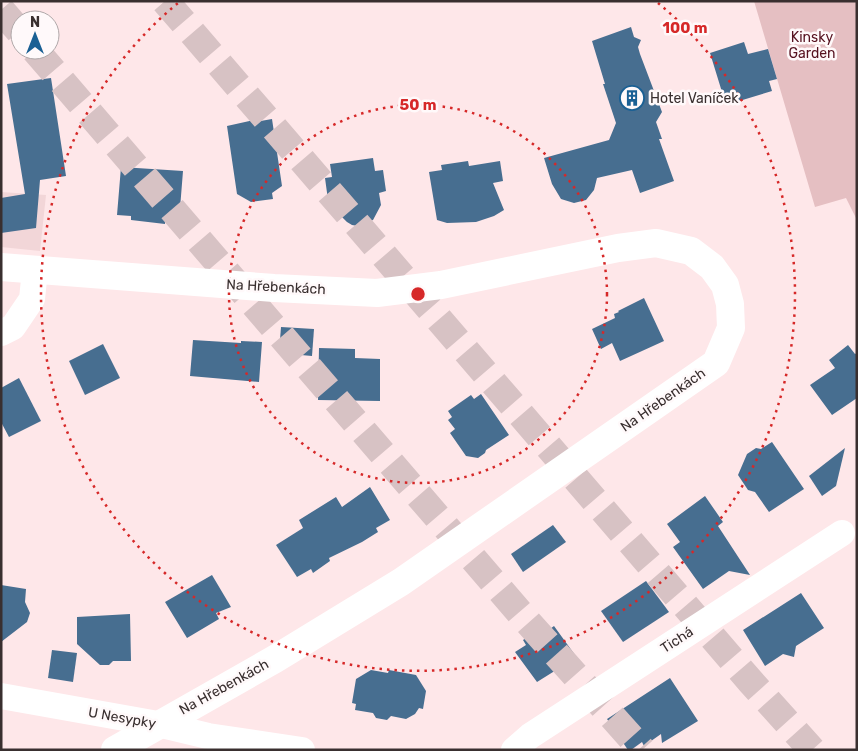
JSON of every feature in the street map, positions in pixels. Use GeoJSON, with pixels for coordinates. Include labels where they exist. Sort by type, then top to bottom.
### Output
{"type":"FeatureCollection","features":[{"type":"Feature","properties":{"kind":"street","name":"Na Hřebenkách"},"geometry":{"type":"LineString","coordinates":[[1,267],[265,287],[377,293],[441,286],[618,248],[656,243],[691,252],[712,267],[725,286],[730,304],[731,328],[716,363],[401,582],[275,659],[115,750]]}},
{"type":"Feature","properties":{"kind":"street"},"geometry":{"type":"LineString","coordinates":[[1,333],[14,327],[32,299],[34,270]]}},
{"type":"Feature","properties":{"kind":"street","name":"Tichá"},"geometry":{"type":"LineString","coordinates":[[514,750],[530,736],[842,533]]}},
{"type":"Feature","properties":{"kind":"street","name":"U Nesypky"},"geometry":{"type":"LineString","coordinates":[[1,696],[158,724],[208,736],[302,750]]}},
{"type":"Feature","properties":{"kind":"shaded area"},"geometry":{"type":"Polygon","coordinates":[[[1,192],[46,195],[40,251],[1,247],[1,192]]]}},
{"type":"Feature","properties":{"kind":"green space","name":"Kinsky Garden"},"geometry":{"type":"Polygon","coordinates":[[[754,1],[857,1],[857,220],[846,198],[815,207],[754,1]]]}},
{"type":"Feature","properties":{"kind":"building","name":"Hotel Vaníček"},"geometry":{"type":"Polygon","coordinates":[[[631,27],[634,37],[641,40],[638,47],[640,54],[662,112],[656,122],[662,139],[659,139],[674,181],[640,193],[632,170],[597,178],[594,190],[586,200],[574,203],[561,199],[552,184],[544,158],[609,140],[616,123],[603,84],[605,84],[592,41],[631,27]]]}},
{"type":"Feature","properties":{"kind":"building"},"geometry":{"type":"Polygon","coordinates":[[[744,42],[748,54],[768,49],[777,79],[769,81],[772,91],[726,105],[710,53],[744,42]]]}},
{"type":"Feature","properties":{"kind":"building"},"geometry":{"type":"Polygon","coordinates":[[[51,78],[66,176],[40,180],[36,228],[1,233],[1,198],[25,194],[7,84],[51,78]]]}},
{"type":"Feature","properties":{"kind":"building"},"geometry":{"type":"Polygon","coordinates":[[[272,119],[282,186],[272,193],[273,199],[251,202],[237,194],[227,126],[254,120],[255,122],[272,119]]]}},
{"type":"Feature","properties":{"kind":"building"},"geometry":{"type":"Polygon","coordinates":[[[373,158],[375,171],[383,170],[386,191],[379,193],[381,205],[373,220],[358,226],[352,225],[337,212],[336,199],[328,200],[325,178],[332,177],[330,164],[373,158]]]}},
{"type":"Feature","properties":{"kind":"building"},"geometry":{"type":"Polygon","coordinates":[[[468,161],[469,166],[500,161],[503,181],[493,183],[504,210],[494,216],[476,222],[447,223],[437,220],[429,172],[442,170],[441,165],[468,161]]]}},
{"type":"Feature","properties":{"kind":"building"},"geometry":{"type":"Polygon","coordinates":[[[121,167],[183,171],[179,221],[165,220],[165,224],[131,220],[131,216],[117,215],[121,167]]]}},
{"type":"Feature","properties":{"kind":"building"},"geometry":{"type":"Polygon","coordinates":[[[644,298],[664,341],[620,361],[612,343],[601,349],[592,329],[615,318],[614,314],[618,311],[644,298]]]}},
{"type":"Feature","properties":{"kind":"building"},"geometry":{"type":"Polygon","coordinates":[[[281,327],[314,329],[312,356],[279,353],[281,327]]]}},
{"type":"Feature","properties":{"kind":"building"},"geometry":{"type":"Polygon","coordinates":[[[193,340],[241,343],[241,341],[262,342],[259,382],[190,376],[193,340]]]}},
{"type":"Feature","properties":{"kind":"building"},"geometry":{"type":"Polygon","coordinates":[[[103,344],[120,378],[85,395],[69,361],[103,344]]]}},
{"type":"Feature","properties":{"kind":"building"},"geometry":{"type":"Polygon","coordinates":[[[848,345],[855,354],[857,353],[857,398],[832,415],[810,385],[835,368],[829,360],[848,345]]]}},
{"type":"Feature","properties":{"kind":"building"},"geometry":{"type":"Polygon","coordinates":[[[319,348],[355,349],[355,358],[380,359],[380,401],[318,400],[319,348]]]}},
{"type":"Feature","properties":{"kind":"building"},"geometry":{"type":"Polygon","coordinates":[[[19,378],[41,421],[9,437],[1,422],[1,388],[19,378]]]}},
{"type":"Feature","properties":{"kind":"building"},"geometry":{"type":"Polygon","coordinates":[[[481,394],[509,435],[486,450],[478,458],[466,456],[450,433],[455,429],[448,420],[452,417],[448,411],[471,395],[474,399],[481,394]]]}},
{"type":"Feature","properties":{"kind":"building"},"geometry":{"type":"Polygon","coordinates":[[[772,442],[804,489],[769,512],[755,492],[748,490],[738,475],[747,454],[756,448],[761,449],[772,442]]]}},
{"type":"Feature","properties":{"kind":"building"},"geometry":{"type":"Polygon","coordinates":[[[845,448],[836,486],[822,496],[809,476],[845,448]]]}},
{"type":"Feature","properties":{"kind":"building"},"geometry":{"type":"Polygon","coordinates":[[[370,487],[390,520],[376,528],[378,532],[362,542],[329,558],[330,561],[313,573],[311,569],[297,577],[276,545],[303,528],[299,520],[336,497],[342,507],[370,487]]]}},
{"type":"Feature","properties":{"kind":"building"},"geometry":{"type":"Polygon","coordinates":[[[705,496],[723,522],[718,526],[750,575],[729,571],[703,589],[673,547],[680,542],[667,524],[705,496]]]}},
{"type":"Feature","properties":{"kind":"building"},"geometry":{"type":"Polygon","coordinates":[[[553,525],[566,542],[523,572],[511,554],[553,525]]]}},
{"type":"Feature","properties":{"kind":"building"},"geometry":{"type":"Polygon","coordinates":[[[212,575],[231,607],[216,613],[219,619],[187,638],[165,602],[212,575]]]}},
{"type":"Feature","properties":{"kind":"building"},"geometry":{"type":"Polygon","coordinates":[[[646,581],[669,612],[623,642],[601,611],[646,581]]]}},
{"type":"Feature","properties":{"kind":"building"},"geometry":{"type":"Polygon","coordinates":[[[1,585],[26,589],[25,602],[30,613],[27,622],[1,642],[1,585]]]}},
{"type":"Feature","properties":{"kind":"building"},"geometry":{"type":"Polygon","coordinates":[[[801,593],[824,628],[796,646],[794,657],[783,654],[765,666],[743,630],[801,593]]]}},
{"type":"Feature","properties":{"kind":"building"},"geometry":{"type":"Polygon","coordinates":[[[130,614],[131,661],[113,661],[109,665],[100,665],[77,644],[77,617],[130,614]]]}},
{"type":"Feature","properties":{"kind":"building"},"geometry":{"type":"Polygon","coordinates":[[[554,626],[575,655],[561,667],[537,682],[515,652],[526,645],[523,640],[539,629],[543,634],[554,626]]]}},
{"type":"Feature","properties":{"kind":"building"},"geometry":{"type":"Polygon","coordinates":[[[52,650],[77,653],[73,682],[48,678],[52,650]]]}},
{"type":"Feature","properties":{"kind":"building"},"geometry":{"type":"Polygon","coordinates":[[[371,670],[388,673],[389,670],[416,675],[426,691],[423,709],[419,708],[415,714],[406,719],[391,716],[387,720],[376,718],[373,713],[355,710],[356,704],[352,703],[356,679],[371,670]]]}},
{"type":"Feature","properties":{"kind":"building"},"geometry":{"type":"Polygon","coordinates":[[[670,678],[698,721],[662,743],[661,734],[644,746],[642,742],[628,750],[607,719],[670,678]]]}},
{"type":"Feature","properties":{"kind":"tunnel"},"geometry":{"type":"LineString","coordinates":[[165,1],[751,682],[812,750]]}},
{"type":"Feature","properties":{"kind":"tunnel"},"geometry":{"type":"LineString","coordinates":[[1,10],[10,20]]}},
{"type":"Feature","properties":{"kind":"tunnel"},"geometry":{"type":"LineString","coordinates":[[44,60],[526,620],[642,750]]}},
{"type":"Feature","properties":{"kind":"place","name":"Hotel Vaníček"},"geometry":{"type":"Point","coordinates":[632,98]}}]}
